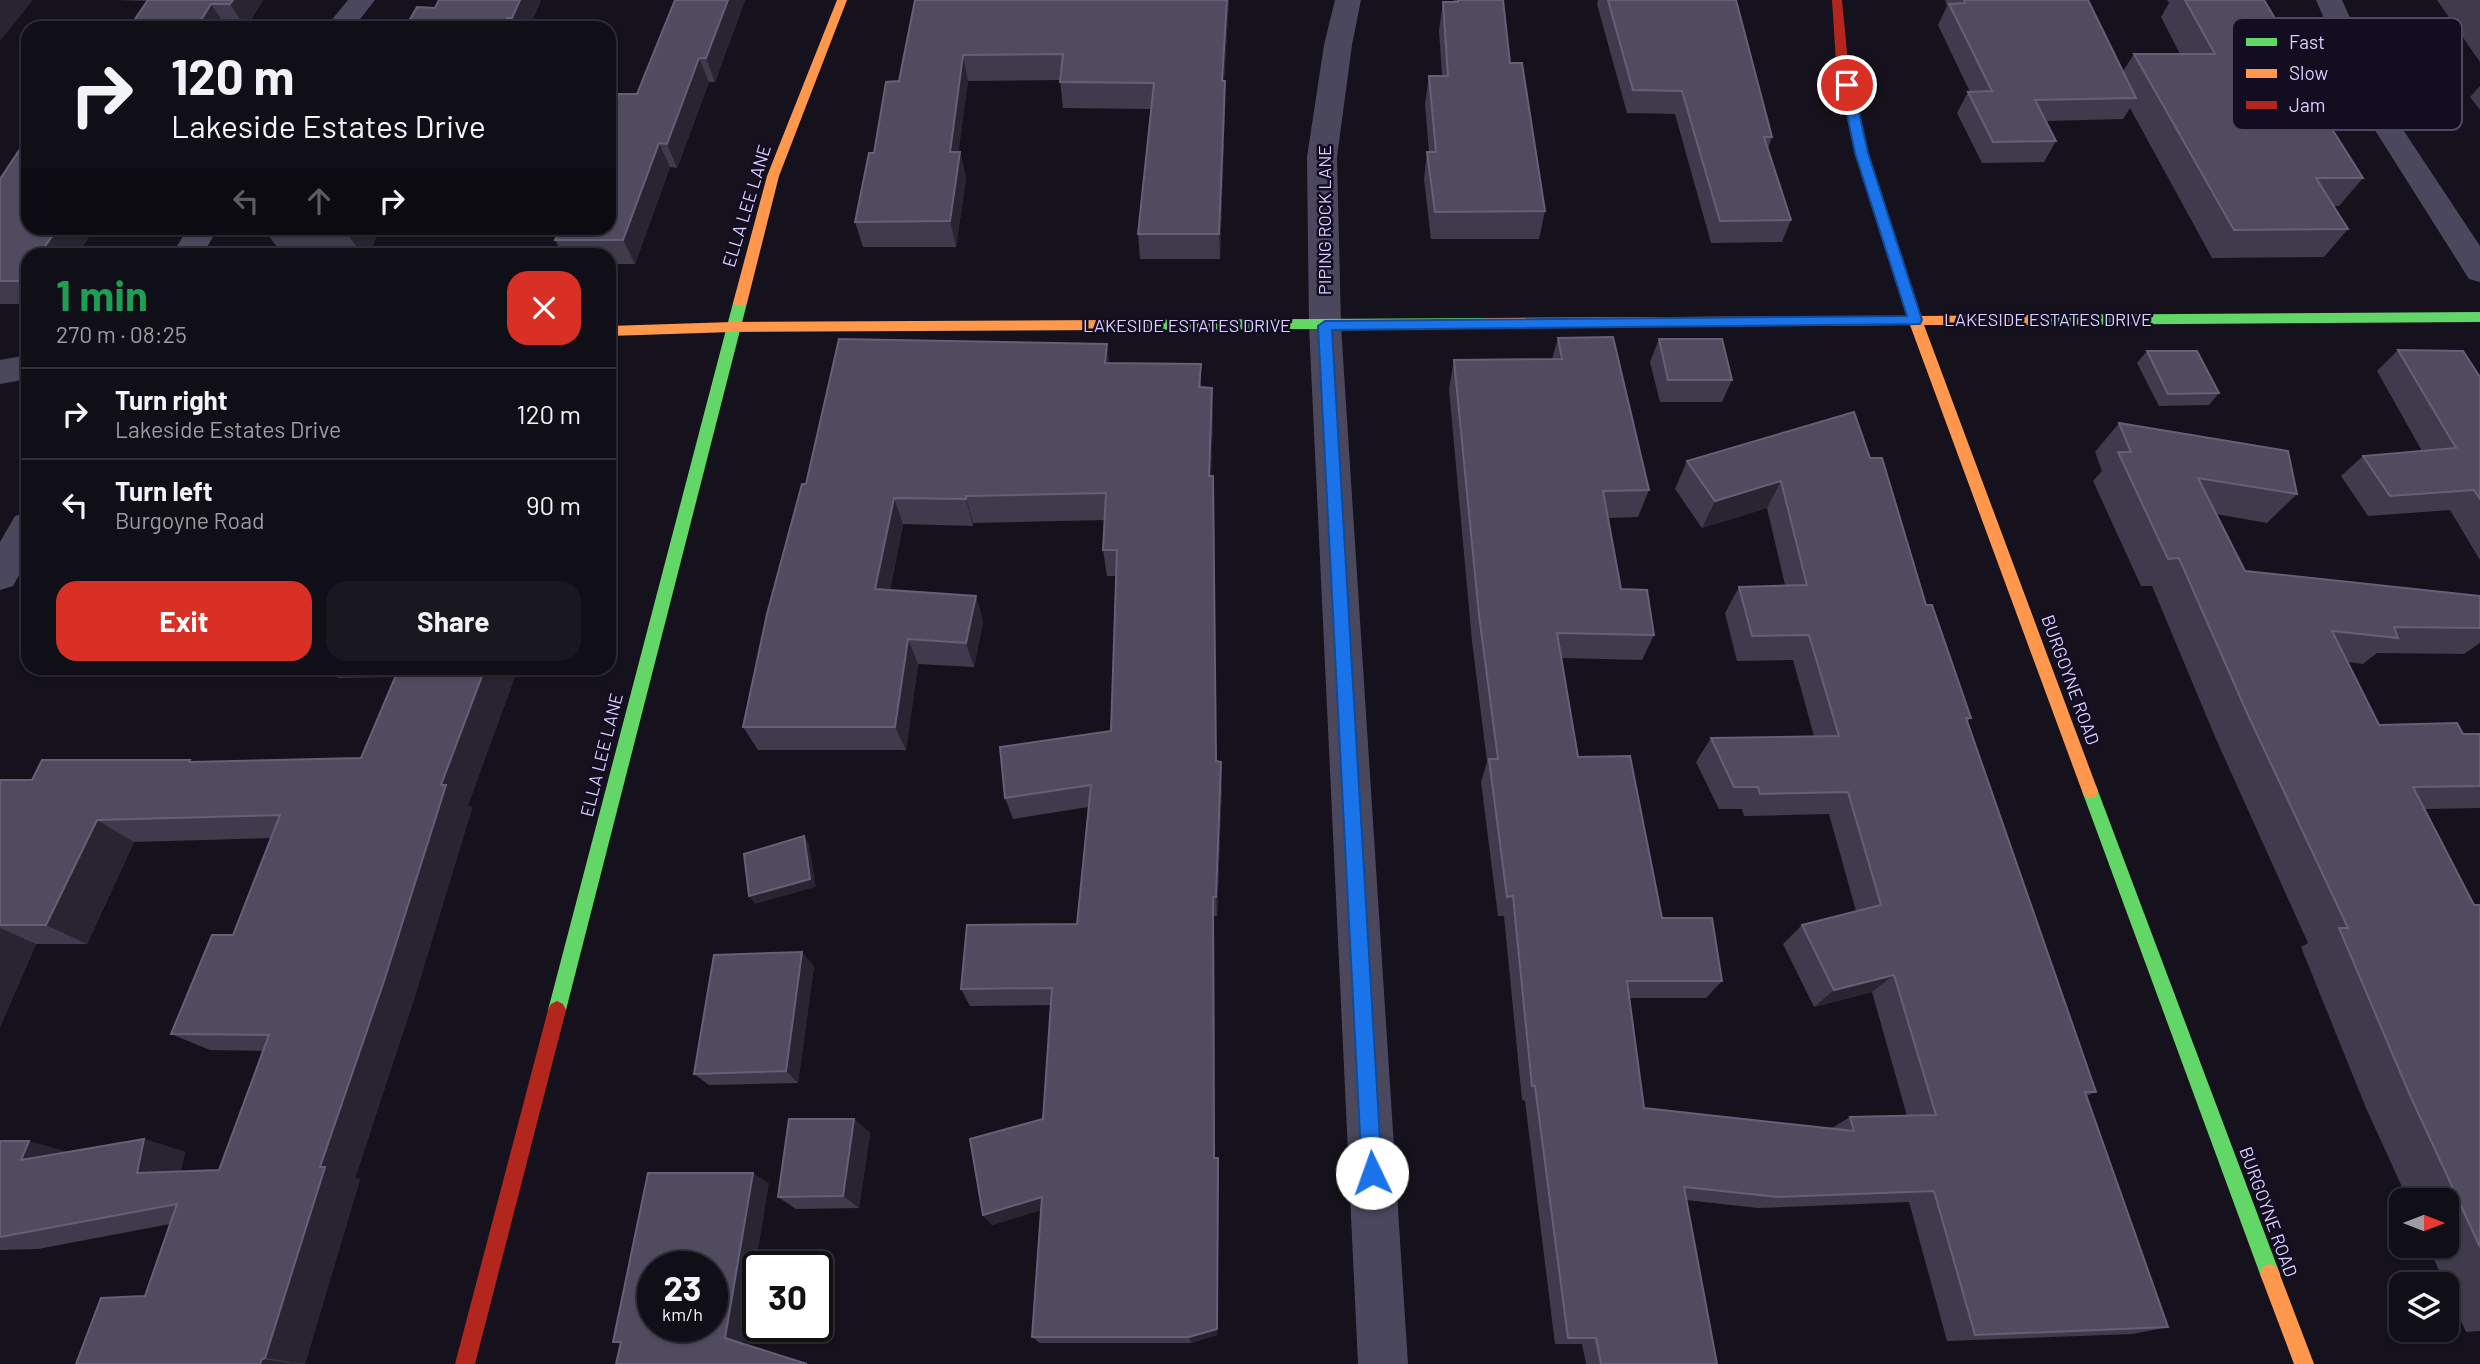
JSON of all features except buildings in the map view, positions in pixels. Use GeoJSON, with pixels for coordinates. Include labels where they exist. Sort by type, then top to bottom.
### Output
{"type":"FeatureCollection","features":[{"type":"Feature","properties":{"kind":"street"},"geometry":{"type":"LineString","coordinates":[[345,21],[362,0]]}},
{"type":"Feature","properties":{"kind":"street","name":"ELLA LEE LANE"},"geometry":{"type":"LineString","coordinates":[[465,1364],[773,176],[842,0]]}},
{"type":"Feature","properties":{"kind":"street","name":"PIPING ROCK LANE"},"geometry":{"type":"LineString","coordinates":[[1348,0],[1338,45],[1322,157],[1325,326],[1382,1364]]}},
{"type":"Feature","properties":{"kind":"street","name":"BURGOYNE ROAD"},"geometry":{"type":"LineString","coordinates":[[1837,0],[1842,62],[1861,153],[1915,320],[2304,1364]]}},
{"type":"Feature","properties":{"kind":"street"},"geometry":{"type":"LineString","coordinates":[[2329,0],[2337,18]]}},
{"type":"Feature","properties":{"kind":"street"},"geometry":{"type":"LineString","coordinates":[[2389,130],[2480,271]]}},
{"type":"Feature","properties":{"kind":"street","name":"LAKESIDE ESTATES DRIVE"},"geometry":{"type":"LineString","coordinates":[[616,331],[732,327],[1325,326],[2480,317]]}},
{"type":"Feature","properties":{"kind":"street"},"geometry":{"type":"LineString","coordinates":[[0,372],[21,368]]}},
{"type":"Feature","properties":{"kind":"street"},"geometry":{"type":"LineString","coordinates":[[0,575],[21,538]]}},
{"type":"Feature","properties":{"kind":"traffic: fast"},"geometry":{"type":"LineString","coordinates":[[557,1010],[740,303]]}},
{"type":"Feature","properties":{"kind":"traffic: fast"},"geometry":{"type":"LineString","coordinates":[[2025,320],[2480,317]]}},
{"type":"Feature","properties":{"kind":"traffic: fast"},"geometry":{"type":"LineString","coordinates":[[1109,325],[1485,323]]}},
{"type":"Feature","properties":{"kind":"traffic: fast"},"geometry":{"type":"LineString","coordinates":[[2090,791],[2270,1274]]}},
{"type":"Feature","properties":{"kind":"traffic: slow"},"geometry":{"type":"LineString","coordinates":[[740,303],[773,176],[842,0]]}},
{"type":"Feature","properties":{"kind":"traffic: slow"},"geometry":{"type":"LineString","coordinates":[[1891,246],[1915,320],[2090,791]]}},
{"type":"Feature","properties":{"kind":"traffic: slow"},"geometry":{"type":"LineString","coordinates":[[1485,323],[2025,320]]}},
{"type":"Feature","properties":{"kind":"traffic: slow"},"geometry":{"type":"LineString","coordinates":[[616,331],[732,327],[1109,325]]}},
{"type":"Feature","properties":{"kind":"traffic: slow"},"geometry":{"type":"LineString","coordinates":[[2270,1274],[2304,1364]]}},
{"type":"Feature","properties":{"kind":"traffic: jam"},"geometry":{"type":"LineString","coordinates":[[1837,0],[1842,62],[1861,153],[1891,246]]}},
{"type":"Feature","properties":{"kind":"traffic: jam"},"geometry":{"type":"LineString","coordinates":[[465,1364],[557,1010]]}},
{"type":"Feature","properties":{"kind":"route"},"geometry":{"type":"LineString","coordinates":[[1372,1173],[1325,326],[1915,320],[1861,153],[1847,85]]}}]}
